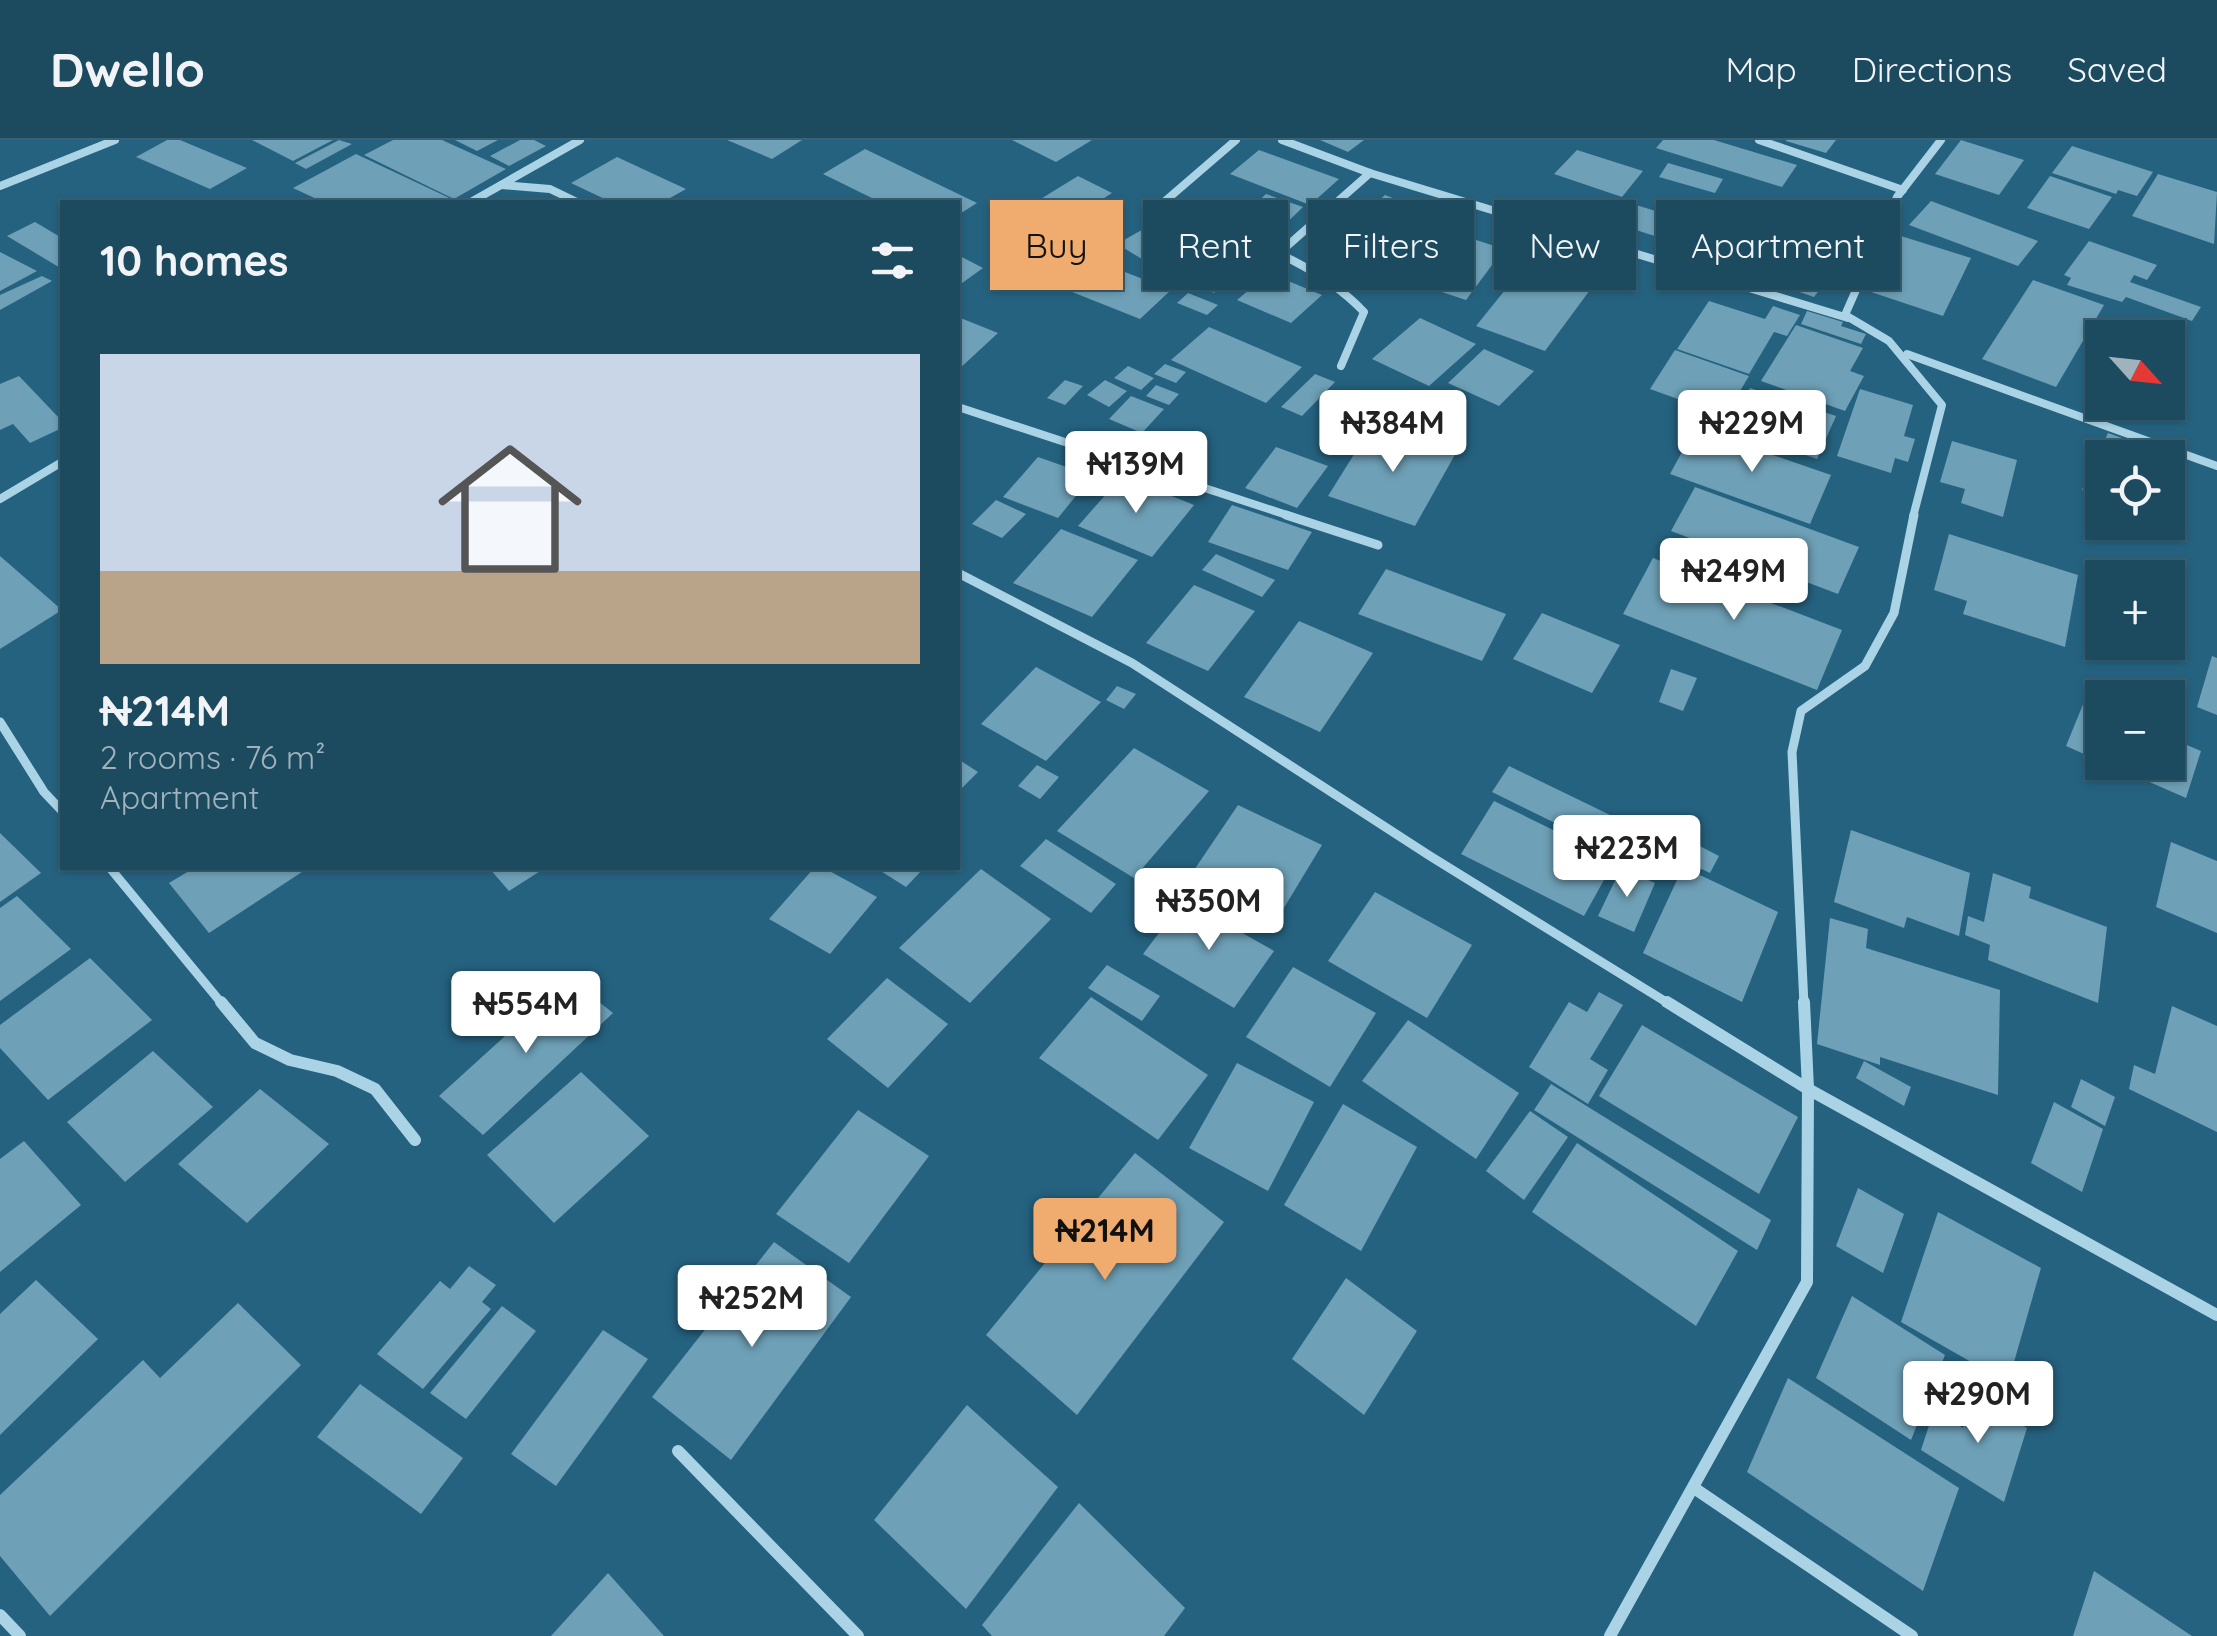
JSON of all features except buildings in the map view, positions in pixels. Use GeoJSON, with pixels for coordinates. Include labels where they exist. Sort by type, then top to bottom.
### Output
{"type":"FeatureCollection","features":[{"type":"Feature","properties":{"kind":"street"},"geometry":{"type":"LineString","coordinates":[[0,186],[115,140]]}},
{"type":"Feature","properties":{"kind":"street"},"geometry":{"type":"LineString","coordinates":[[474,200],[580,140]]}},
{"type":"Feature","properties":{"kind":"street"},"geometry":{"type":"LineString","coordinates":[[1166,200],[1236,140]]}},
{"type":"Feature","properties":{"kind":"street"},"geometry":{"type":"LineString","coordinates":[[1282,140],[1370,173],[1867,324]]}},
{"type":"Feature","properties":{"kind":"street"},"geometry":{"type":"LineString","coordinates":[[1759,140],[1903,190]]}},
{"type":"Feature","properties":{"kind":"street"},"geometry":{"type":"LineString","coordinates":[[1610,1636],[1807,1282],[1808,1089],[1792,752],[1801,710],[1866,666],[1894,613],[1924,468],[1942,406],[1906,354],[1867,324],[1845,315],[1903,190],[1941,140]]}},
{"type":"Feature","properties":{"kind":"street"},"geometry":{"type":"LineString","coordinates":[[1288,245],[1370,173]]}},
{"type":"Feature","properties":{"kind":"street"},"geometry":{"type":"LineString","coordinates":[[501,184],[550,189],[573,200]]}},
{"type":"Feature","properties":{"kind":"street"},"geometry":{"type":"LineString","coordinates":[[1288,260],[1352,295],[1364,312],[1341,366]]}},
{"type":"Feature","properties":{"kind":"street"},"geometry":{"type":"LineString","coordinates":[[1906,354],[2217,466]]}},
{"type":"Feature","properties":{"kind":"street"},"geometry":{"type":"LineString","coordinates":[[960,408],[1378,545]]}},
{"type":"Feature","properties":{"kind":"street"},"geometry":{"type":"LineString","coordinates":[[0,500],[60,463]]}},
{"type":"Feature","properties":{"kind":"street"},"geometry":{"type":"LineString","coordinates":[[960,574],[1132,663],[1430,856],[1808,1089],[2217,1314]]}},
{"type":"Feature","properties":{"kind":"street"},"geometry":{"type":"LineString","coordinates":[[0,722],[21,760],[60,807]]}},
{"type":"Feature","properties":{"kind":"street"},"geometry":{"type":"LineString","coordinates":[[112,870],[256,1043],[290,1060],[336,1071],[375,1089],[415,1140]]}},
{"type":"Feature","properties":{"kind":"street"},"geometry":{"type":"LineString","coordinates":[[678,1452],[858,1636]]}},
{"type":"Feature","properties":{"kind":"street"},"geometry":{"type":"LineString","coordinates":[[1694,1488],[1912,1636]]}},
{"type":"Feature","properties":{"kind":"street"},"geometry":{"type":"LineString","coordinates":[[0,1615],[20,1636]]}}]}
